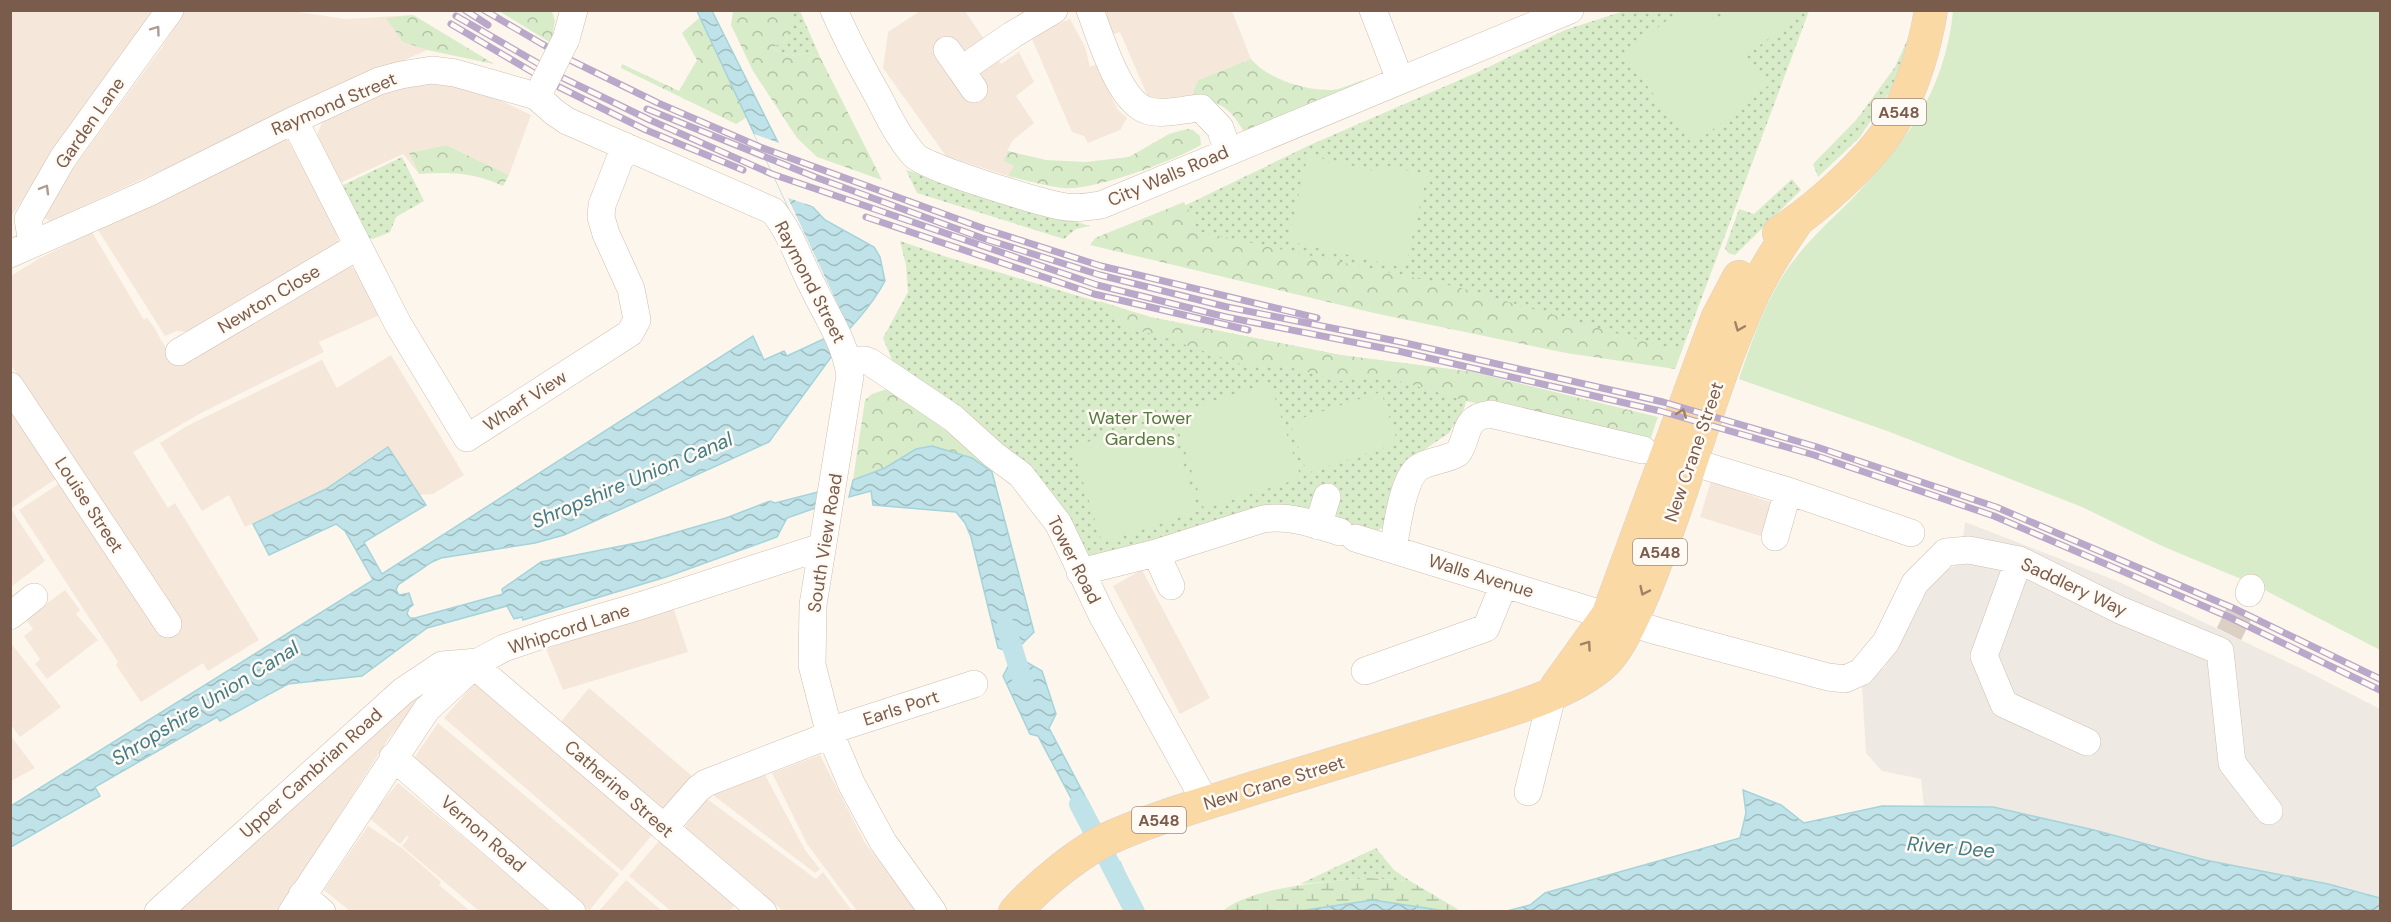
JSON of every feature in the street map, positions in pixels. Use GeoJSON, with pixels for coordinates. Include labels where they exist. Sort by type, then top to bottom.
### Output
{"type":"FeatureCollection","features":[{"type":"Feature","properties":{"kind":"main road","name":"New Crane Street"},"geometry":{"type":"LineString","coordinates":[[1015,912],[1065,866],[1101,843],[1206,803],[1511,710],[1553,692],[1618,619],[1667,456],[1718,319],[1745,266],[1770,240],[1823,201],[1876,145],[1896,118],[1912,82],[1926,40],[1932,10]]}},
{"type":"Feature","properties":{"kind":"street","name":"Garden Lane"},"geometry":{"type":"LineString","coordinates":[[21,248],[28,219],[57,168],[170,10]]}},
{"type":"Feature","properties":{"kind":"street"},"geometry":{"type":"LineString","coordinates":[[539,91],[566,39],[574,10]]}},
{"type":"Feature","properties":{"kind":"street","name":"City Walls Road"},"geometry":{"type":"LineString","coordinates":[[834,10],[889,118],[915,156],[936,167],[1061,207],[1081,208],[1101,204],[1570,10]]}},
{"type":"Feature","properties":{"kind":"street"},"geometry":{"type":"LineString","coordinates":[[960,70],[1054,10]]}},
{"type":"Feature","properties":{"kind":"street"},"geometry":{"type":"LineString","coordinates":[[1090,10],[1120,82],[1135,105],[1147,111],[1161,112],[1201,108],[1220,128],[1228,151]]}},
{"type":"Feature","properties":{"kind":"street"},"geometry":{"type":"LineString","coordinates":[[1373,10],[1400,80]]}},
{"type":"Feature","properties":{"kind":"street","name":"Raymond Street"},"geometry":{"type":"LineString","coordinates":[[21,248],[148,193],[294,120],[379,81],[432,70],[539,91],[554,112],[567,121],[773,211],[788,231],[846,354]]}},
{"type":"Feature","properties":{"kind":"street","name":"Wharf View"},"geometry":{"type":"LineString","coordinates":[[294,120],[398,324],[467,438],[630,333],[637,320],[631,289],[606,234],[602,217],[602,205],[625,146]]}},
{"type":"Feature","properties":{"kind":"street","name":"Newton Close"},"geometry":{"type":"LineString","coordinates":[[179,352],[358,246]]}},
{"type":"Feature","properties":{"kind":"street","name":"South View Road"},"geometry":{"type":"LineString","coordinates":[[846,354],[850,375],[813,605],[812,665],[830,733],[852,785],[884,842],[933,912]]}},
{"type":"Feature","properties":{"kind":"street","name":"Tower Road"},"geometry":{"type":"LineString","coordinates":[[846,354],[870,362],[953,418],[994,455],[1021,475],[1058,522],[1080,572],[1206,803]]}},
{"type":"Feature","properties":{"kind":"street","name":"Louise Street"},"geometry":{"type":"LineString","coordinates":[[10,386],[168,624]]}},
{"type":"Feature","properties":{"kind":"street"},"geometry":{"type":"LineString","coordinates":[[1393,549],[1408,480],[1416,470],[1424,465],[1440,462],[1458,453],[1469,426],[1478,416],[1490,414],[1667,456],[1788,491],[1911,533]]}},
{"type":"Feature","properties":{"kind":"street"},"geometry":{"type":"LineString","coordinates":[[1775,537],[1788,491]]}},
{"type":"Feature","properties":{"kind":"street"},"geometry":{"type":"LineString","coordinates":[[1327,497],[1338,532]]}},
{"type":"Feature","properties":{"kind":"street","name":"Walls Avenue"},"geometry":{"type":"LineString","coordinates":[[1080,572],[1156,553],[1263,519],[1279,517],[1338,532],[1618,619]]}},
{"type":"Feature","properties":{"kind":"street","name":"Whipcord Lane"},"geometry":{"type":"LineString","coordinates":[[306,906],[393,757],[427,709],[477,664],[504,648],[548,633],[821,548]]}},
{"type":"Feature","properties":{"kind":"street","name":"Saddlery Way"},"geometry":{"type":"LineString","coordinates":[[1618,619],[1828,677],[1845,679],[1861,672],[1886,642],[1915,583],[1946,552],[1969,549],[2019,560],[2120,610],[2224,643],[2232,763],[2269,811]]}},
{"type":"Feature","properties":{"kind":"street"},"geometry":{"type":"LineString","coordinates":[[1156,553],[1171,586]]}},
{"type":"Feature","properties":{"kind":"street"},"geometry":{"type":"LineString","coordinates":[[2019,560],[1984,656],[2004,704],[2087,742]]}},
{"type":"Feature","properties":{"kind":"street"},"geometry":{"type":"LineString","coordinates":[[1365,671],[1486,628],[1504,584]]}},
{"type":"Feature","properties":{"kind":"street"},"geometry":{"type":"LineString","coordinates":[[13,624],[34,597]]}},
{"type":"Feature","properties":{"kind":"street","name":"Catherine Street"},"geometry":{"type":"LineString","coordinates":[[477,664],[763,912]]}},
{"type":"Feature","properties":{"kind":"street","name":"Upper Cambrian Road"},"geometry":{"type":"LineString","coordinates":[[158,912],[403,691],[442,665],[477,664]]}},
{"type":"Feature","properties":{"kind":"street","name":"Earls Port"},"geometry":{"type":"LineString","coordinates":[[664,828],[706,783],[830,733],[974,684]]}},
{"type":"Feature","properties":{"kind":"street"},"geometry":{"type":"LineString","coordinates":[[1528,792],[1553,692]]}},
{"type":"Feature","properties":{"kind":"street","name":"Vernon Road"},"geometry":{"type":"LineString","coordinates":[[393,757],[572,912]]}},
{"type":"Feature","properties":{"kind":"shaded area"},"geometry":{"type":"Polygon","coordinates":[[[286,10],[345,19],[413,15],[494,64],[427,50],[50,221],[39,215],[160,50],[185,11],[286,10]]]}},
{"type":"Feature","properties":{"kind":"shaded area"},"geometry":{"type":"Polygon","coordinates":[[[1107,10],[1232,11],[1251,59],[1198,80],[1192,95],[1155,100],[1148,97],[1120,32],[1113,34],[1103,13],[1107,10]]]}},
{"type":"Feature","properties":{"kind":"shaded area"},"geometry":{"type":"Polygon","coordinates":[[[11,11],[157,11],[83,109],[11,217],[11,11]]]}},
{"type":"Feature","properties":{"kind":"shaded area"},"geometry":{"type":"Polygon","coordinates":[[[920,11],[965,11],[1001,64],[1019,52],[1034,82],[1016,96],[1034,123],[1012,141],[1003,161],[1015,166],[1008,176],[946,156],[883,68],[888,32],[920,11]]]}},
{"type":"Feature","properties":{"kind":"shaded area"},"geometry":{"type":"Polygon","coordinates":[[[1070,19],[1085,47],[1090,67],[1096,65],[1118,110],[1127,118],[1120,130],[1088,143],[1084,136],[1072,132],[1032,39],[1049,28],[1070,19]]]}},
{"type":"Feature","properties":{"kind":"shaded area"},"geometry":{"type":"Polygon","coordinates":[[[431,81],[485,93],[531,115],[509,175],[446,145],[409,153],[419,174],[403,154],[338,184],[315,140],[323,120],[388,89],[431,81]]]}},
{"type":"Feature","properties":{"kind":"shaded area"},"geometry":{"type":"Polygon","coordinates":[[[286,137],[337,229],[338,242],[269,290],[194,332],[176,331],[165,336],[98,230],[286,137]]]}},
{"type":"Feature","properties":{"kind":"shaded area"},"geometry":{"type":"Polygon","coordinates":[[[92,232],[144,320],[147,318],[154,327],[175,365],[349,265],[360,275],[382,314],[319,342],[324,352],[203,412],[133,452],[168,508],[175,503],[259,640],[208,671],[203,663],[141,702],[116,665],[118,662],[19,510],[63,481],[163,632],[181,621],[11,365],[11,276],[40,258],[92,232]]]}},
{"type":"Feature","properties":{"kind":"shaded area"},"geometry":{"type":"Polygon","coordinates":[[[391,355],[464,475],[433,494],[419,495],[388,447],[326,489],[245,527],[229,495],[202,511],[160,443],[187,426],[322,360],[337,388],[391,355]]]}},
{"type":"Feature","properties":{"kind":"shaded area"},"geometry":{"type":"Polygon","coordinates":[[[10,409],[57,478],[11,509],[45,561],[11,587],[10,409]]]}},
{"type":"Feature","properties":{"kind":"shaded area"},"geometry":{"type":"Polygon","coordinates":[[[1711,481],[1770,502],[1767,538],[1700,517],[1711,481]]]}},
{"type":"Feature","properties":{"kind":"shaded area"},"geometry":{"type":"Polygon","coordinates":[[[1965,522],[2117,581],[2380,709],[2380,898],[2328,884],[2205,860],[2094,830],[1993,807],[1924,807],[1921,779],[1882,771],[1866,753],[1862,684],[1885,667],[1912,603],[1937,576],[1960,563],[1965,522]]]}},
{"type":"Feature","properties":{"kind":"shaded area"},"geometry":{"type":"Polygon","coordinates":[[[1142,570],[1210,698],[1180,714],[1113,586],[1142,570]]]}},
{"type":"Feature","properties":{"kind":"shaded area"},"geometry":{"type":"Polygon","coordinates":[[[65,590],[80,610],[76,614],[98,640],[47,679],[35,664],[40,659],[24,636],[33,629],[26,619],[65,590]]]}},
{"type":"Feature","properties":{"kind":"shaded area"},"geometry":{"type":"Polygon","coordinates":[[[673,607],[688,652],[563,690],[546,649],[673,607]]]}},
{"type":"Feature","properties":{"kind":"shaded area"},"geometry":{"type":"Polygon","coordinates":[[[10,642],[61,707],[20,737],[11,725],[10,642]]]}},
{"type":"Feature","properties":{"kind":"shaded area"},"geometry":{"type":"Polygon","coordinates":[[[475,683],[652,835],[622,871],[444,718],[475,683]]]}},
{"type":"Feature","properties":{"kind":"shaded area"},"geometry":{"type":"Polygon","coordinates":[[[589,688],[692,776],[662,811],[560,723],[589,688]]]}},
{"type":"Feature","properties":{"kind":"shaded area"},"geometry":{"type":"Polygon","coordinates":[[[412,696],[420,703],[389,738],[278,911],[172,912],[412,696]]]}},
{"type":"Feature","properties":{"kind":"shaded area"},"geometry":{"type":"Polygon","coordinates":[[[438,723],[619,874],[589,911],[412,761],[438,723]]]}},
{"type":"Feature","properties":{"kind":"shaded area"},"geometry":{"type":"Polygon","coordinates":[[[10,735],[35,768],[11,781],[10,781],[10,735]]]}},
{"type":"Feature","properties":{"kind":"shaded area"},"geometry":{"type":"Polygon","coordinates":[[[820,755],[865,843],[916,911],[857,911],[807,844],[772,773],[820,755]]]}},
{"type":"Feature","properties":{"kind":"shaded area"},"geometry":{"type":"Polygon","coordinates":[[[765,775],[805,850],[820,869],[815,873],[713,795],[765,775]]]}},
{"type":"Feature","properties":{"kind":"shaded area"},"geometry":{"type":"Polygon","coordinates":[[[398,783],[552,911],[479,911],[402,846],[409,837],[407,836],[400,844],[369,818],[398,783]]]}},
{"type":"Feature","properties":{"kind":"shaded area"},"geometry":{"type":"Polygon","coordinates":[[[707,799],[816,879],[823,872],[852,911],[783,911],[684,828],[707,799]]]}},
{"type":"Feature","properties":{"kind":"shaded area"},"geometry":{"type":"Polygon","coordinates":[[[368,826],[402,848],[441,882],[439,885],[470,911],[350,911],[324,890],[368,826]]]}},
{"type":"Feature","properties":{"kind":"shaded area"},"geometry":{"type":"Polygon","coordinates":[[[659,841],[735,905],[729,911],[671,911],[629,876],[659,841]]]}},
{"type":"Feature","properties":{"kind":"shaded area"},"geometry":{"type":"Polygon","coordinates":[[[626,880],[662,911],[599,911],[626,880]]]}},
{"type":"Feature","properties":{"kind":"green space"},"geometry":{"type":"Polygon","coordinates":[[[1680,10],[1708,11],[1716,21],[1729,11],[1804,11],[1745,57],[1768,86],[1693,145],[1623,55],[1680,10]]]}},
{"type":"Feature","properties":{"kind":"green space"},"geometry":{"type":"Polygon","coordinates":[[[499,11],[552,11],[555,21],[551,43],[499,11]]]}},
{"type":"Feature","properties":{"kind":"green space"},"geometry":{"type":"Polygon","coordinates":[[[733,11],[787,11],[792,17],[787,39],[772,48],[790,56],[808,53],[820,57],[882,180],[817,157],[797,138],[753,71],[731,25],[733,11]]]}},
{"type":"Feature","properties":{"kind":"green space"},"geometry":{"type":"Polygon","coordinates":[[[787,11],[800,11],[820,57],[808,53],[790,56],[772,48],[787,39],[791,17],[787,11]]]}},
{"type":"Feature","properties":{"kind":"green space"},"geometry":{"type":"Polygon","coordinates":[[[1624,11],[1809,11],[1675,369],[1120,237],[1310,145],[1478,72],[1565,30],[1624,11]]]}},
{"type":"Feature","properties":{"kind":"green space"},"geometry":{"type":"Polygon","coordinates":[[[1953,11],[2380,11],[2380,650],[2253,584],[2162,546],[2082,507],[1890,432],[1739,379],[1764,312],[1784,274],[1813,238],[1885,163],[1917,118],[1941,68],[1953,11]]]}},
{"type":"Feature","properties":{"kind":"green space"},"geometry":{"type":"Polygon","coordinates":[[[1919,14],[1897,81],[1860,137],[1818,177],[1813,164],[1857,119],[1895,67],[1919,14]]]}},
{"type":"Feature","properties":{"kind":"green space"},"geometry":{"type":"Polygon","coordinates":[[[413,15],[494,64],[428,50],[403,42],[386,18],[413,15]]]}},
{"type":"Feature","properties":{"kind":"green space"},"geometry":{"type":"Polygon","coordinates":[[[700,17],[747,117],[736,124],[621,68],[622,64],[679,91],[697,60],[682,33],[700,17]]]}},
{"type":"Feature","properties":{"kind":"green space"},"geometry":{"type":"Polygon","coordinates":[[[1251,59],[1277,78],[1300,86],[1332,90],[1363,80],[1368,90],[1248,139],[1237,120],[1226,109],[1192,95],[1198,80],[1251,59]]]}},
{"type":"Feature","properties":{"kind":"green space"},"geometry":{"type":"Polygon","coordinates":[[[1187,129],[1193,130],[1200,136],[1201,145],[1172,159],[1113,180],[1077,188],[1063,188],[1008,176],[1014,166],[1003,161],[1008,151],[1046,160],[1086,162],[1129,157],[1169,134],[1187,129]]]}},
{"type":"Feature","properties":{"kind":"green space"},"geometry":{"type":"Polygon","coordinates":[[[446,145],[509,175],[503,186],[482,178],[461,174],[419,174],[409,153],[446,145]]]}},
{"type":"Feature","properties":{"kind":"green space"},"geometry":{"type":"Polygon","coordinates":[[[1308,155],[1378,172],[1380,164],[1427,175],[1405,268],[1288,241],[1308,155]]]}},
{"type":"Feature","properties":{"kind":"green space"},"geometry":{"type":"Polygon","coordinates":[[[402,157],[424,201],[396,217],[390,232],[373,239],[365,236],[339,187],[402,157]]]}},
{"type":"Feature","properties":{"kind":"green space"},"geometry":{"type":"Polygon","coordinates":[[[906,170],[1090,226],[1076,229],[1064,239],[917,193],[906,170]]]}},
{"type":"Feature","properties":{"kind":"green space"},"geometry":{"type":"Polygon","coordinates":[[[1792,179],[1801,190],[1735,255],[1728,253],[1725,248],[1739,209],[1754,214],[1792,179]]]}},
{"type":"Feature","properties":{"kind":"green space"},"geometry":{"type":"Polygon","coordinates":[[[1184,202],[1195,222],[1196,231],[1457,287],[1681,352],[1675,369],[1566,353],[1374,313],[1090,245],[1095,238],[1184,202]]]}},
{"type":"Feature","properties":{"kind":"green space","name":"Water Tower Gardens"},"geometry":{"type":"Polygon","coordinates":[[[900,241],[1150,317],[1340,355],[1473,372],[1464,409],[1449,433],[1406,462],[1385,526],[1377,531],[1337,521],[1335,512],[1319,488],[1309,508],[1206,524],[1092,559],[893,362],[883,338],[908,292],[906,265],[900,241]]]}},
{"type":"Feature","properties":{"kind":"green space"},"geometry":{"type":"Polygon","coordinates":[[[1099,301],[1150,317],[1340,355],[1473,372],[1658,417],[1649,443],[1572,422],[1466,401],[1389,378],[1369,377],[1340,381],[1289,367],[1243,365],[1163,337],[1121,326],[1099,301]]]}},
{"type":"Feature","properties":{"kind":"green space"},"geometry":{"type":"Polygon","coordinates":[[[1270,383],[1301,478],[1204,509],[1173,414],[1270,383]]]}},
{"type":"Feature","properties":{"kind":"green space"},"geometry":{"type":"Polygon","coordinates":[[[887,389],[897,393],[998,471],[992,472],[972,458],[916,449],[885,468],[853,480],[865,400],[872,394],[887,389]]]}},
{"type":"Feature","properties":{"kind":"green space"},"geometry":{"type":"Polygon","coordinates":[[[1381,392],[1398,443],[1307,473],[1290,422],[1381,392]]]}},
{"type":"Feature","properties":{"kind":"green space"},"geometry":{"type":"Polygon","coordinates":[[[1168,416],[1198,511],[1102,542],[1072,447],[1168,416]]]}},
{"type":"Feature","properties":{"kind":"green space"},"geometry":{"type":"Polygon","coordinates":[[[1376,848],[1394,870],[1410,881],[1369,878],[1300,884],[1376,848]]]}},
{"type":"Feature","properties":{"kind":"green space"},"geometry":{"type":"Polygon","coordinates":[[[1369,878],[1410,881],[1461,911],[1445,911],[1373,900],[1299,911],[1222,912],[1234,903],[1270,891],[1313,883],[1369,878]]]}},
{"type":"Feature","properties":{"kind":"water","name":"Shropshire Union Canal"},"geometry":{"type":"Polygon","coordinates":[[[697,11],[712,11],[808,202],[825,220],[874,247],[880,257],[885,281],[867,309],[829,350],[832,356],[769,442],[564,535],[535,543],[441,558],[398,585],[396,590],[399,595],[409,593],[413,605],[407,614],[410,618],[415,618],[503,594],[502,589],[541,562],[646,541],[726,518],[770,501],[775,503],[822,491],[821,506],[787,518],[777,537],[666,577],[523,620],[522,617],[514,619],[507,606],[427,628],[362,676],[288,684],[220,721],[217,717],[95,787],[100,796],[11,847],[11,806],[373,580],[345,531],[336,524],[269,555],[253,524],[326,489],[388,447],[426,505],[364,542],[382,574],[753,336],[764,360],[784,351],[787,356],[828,337],[835,307],[697,11]]]}},
{"type":"Feature","properties":{"kind":"water"},"geometry":{"type":"Polygon","coordinates":[[[932,446],[972,458],[992,472],[1034,632],[1019,647],[1020,651],[1006,654],[1004,650],[998,648],[971,537],[965,523],[956,512],[873,505],[871,491],[849,497],[853,480],[885,468],[916,449],[932,446]]]}},
{"type":"Feature","properties":{"kind":"water"},"geometry":{"type":"Polygon","coordinates":[[[1023,660],[1042,671],[1056,714],[1049,728],[1099,823],[1088,830],[1038,736],[1030,734],[1003,676],[1010,663],[1023,660]]]}},
{"type":"Feature","properties":{"kind":"water","name":"River Dee"},"geometry":{"type":"Polygon","coordinates":[[[1743,790],[1781,805],[1804,823],[1882,806],[1993,807],[2094,830],[2205,860],[2328,884],[2380,898],[2380,911],[1507,911],[1530,905],[1545,893],[1740,838],[1746,813],[1743,790]]]}},
{"type":"Feature","properties":{"kind":"water"},"geometry":{"type":"Polygon","coordinates":[[[1120,862],[1142,911],[1128,911],[1108,868],[1120,862]]]}},
{"type":"Feature","properties":{"kind":"water"},"geometry":{"type":"Polygon","coordinates":[[[1373,900],[1445,911],[1299,911],[1373,900]]]}},
{"type":"Feature","properties":{"kind":"pier"},"geometry":{"type":"Polygon","coordinates":[[[754,134],[782,144],[811,201],[818,208],[788,198],[838,305],[835,307],[754,134]]]}},
{"type":"Feature","properties":{"kind":"waterway"},"geometry":{"type":"LineString","coordinates":[[1006,627],[1024,685]]}},
{"type":"Feature","properties":{"kind":"waterway"},"geometry":{"type":"LineString","coordinates":[[1079,804],[1135,912]]}},
{"type":"Feature","properties":{"kind":"tunnel"},"geometry":{"type":"LineString","coordinates":[[2229,634],[2249,593]]}},
{"type":"Feature","properties":{"kind":"railway"},"geometry":{"type":"LineString","coordinates":[[465,10],[488,25]]}},
{"type":"Feature","properties":{"kind":"railway"},"geometry":{"type":"LineString","coordinates":[[484,10],[549,48]]}},
{"type":"Feature","properties":{"kind":"railway"},"geometry":{"type":"LineString","coordinates":[[456,16],[541,65]]}},
{"type":"Feature","properties":{"kind":"railway"},"geometry":{"type":"LineString","coordinates":[[451,24],[534,73]]}},
{"type":"Feature","properties":{"kind":"railway"},"geometry":{"type":"LineString","coordinates":[[570,60],[658,103],[760,147],[985,229],[1101,266],[1317,318]]}},
{"type":"Feature","properties":{"kind":"railway"},"geometry":{"type":"LineString","coordinates":[[563,78],[650,120],[772,174],[1097,285],[1226,317],[1398,351],[1660,411],[1814,455],[1994,516],[2229,617],[2380,690]]}},
{"type":"Feature","properties":{"kind":"railway"},"geometry":{"type":"LineString","coordinates":[[559,87],[646,130],[743,170]]}},
{"type":"Feature","properties":{"kind":"railway"},"geometry":{"type":"LineString","coordinates":[[647,109],[815,177],[982,238],[1100,275],[1227,307],[1401,342],[1663,402],[1817,447],[1996,507],[2233,608],[2380,679]]}},
{"type":"Feature","properties":{"kind":"railway"},"geometry":{"type":"LineString","coordinates":[[866,217],[1094,294],[1248,330]]}}]}
